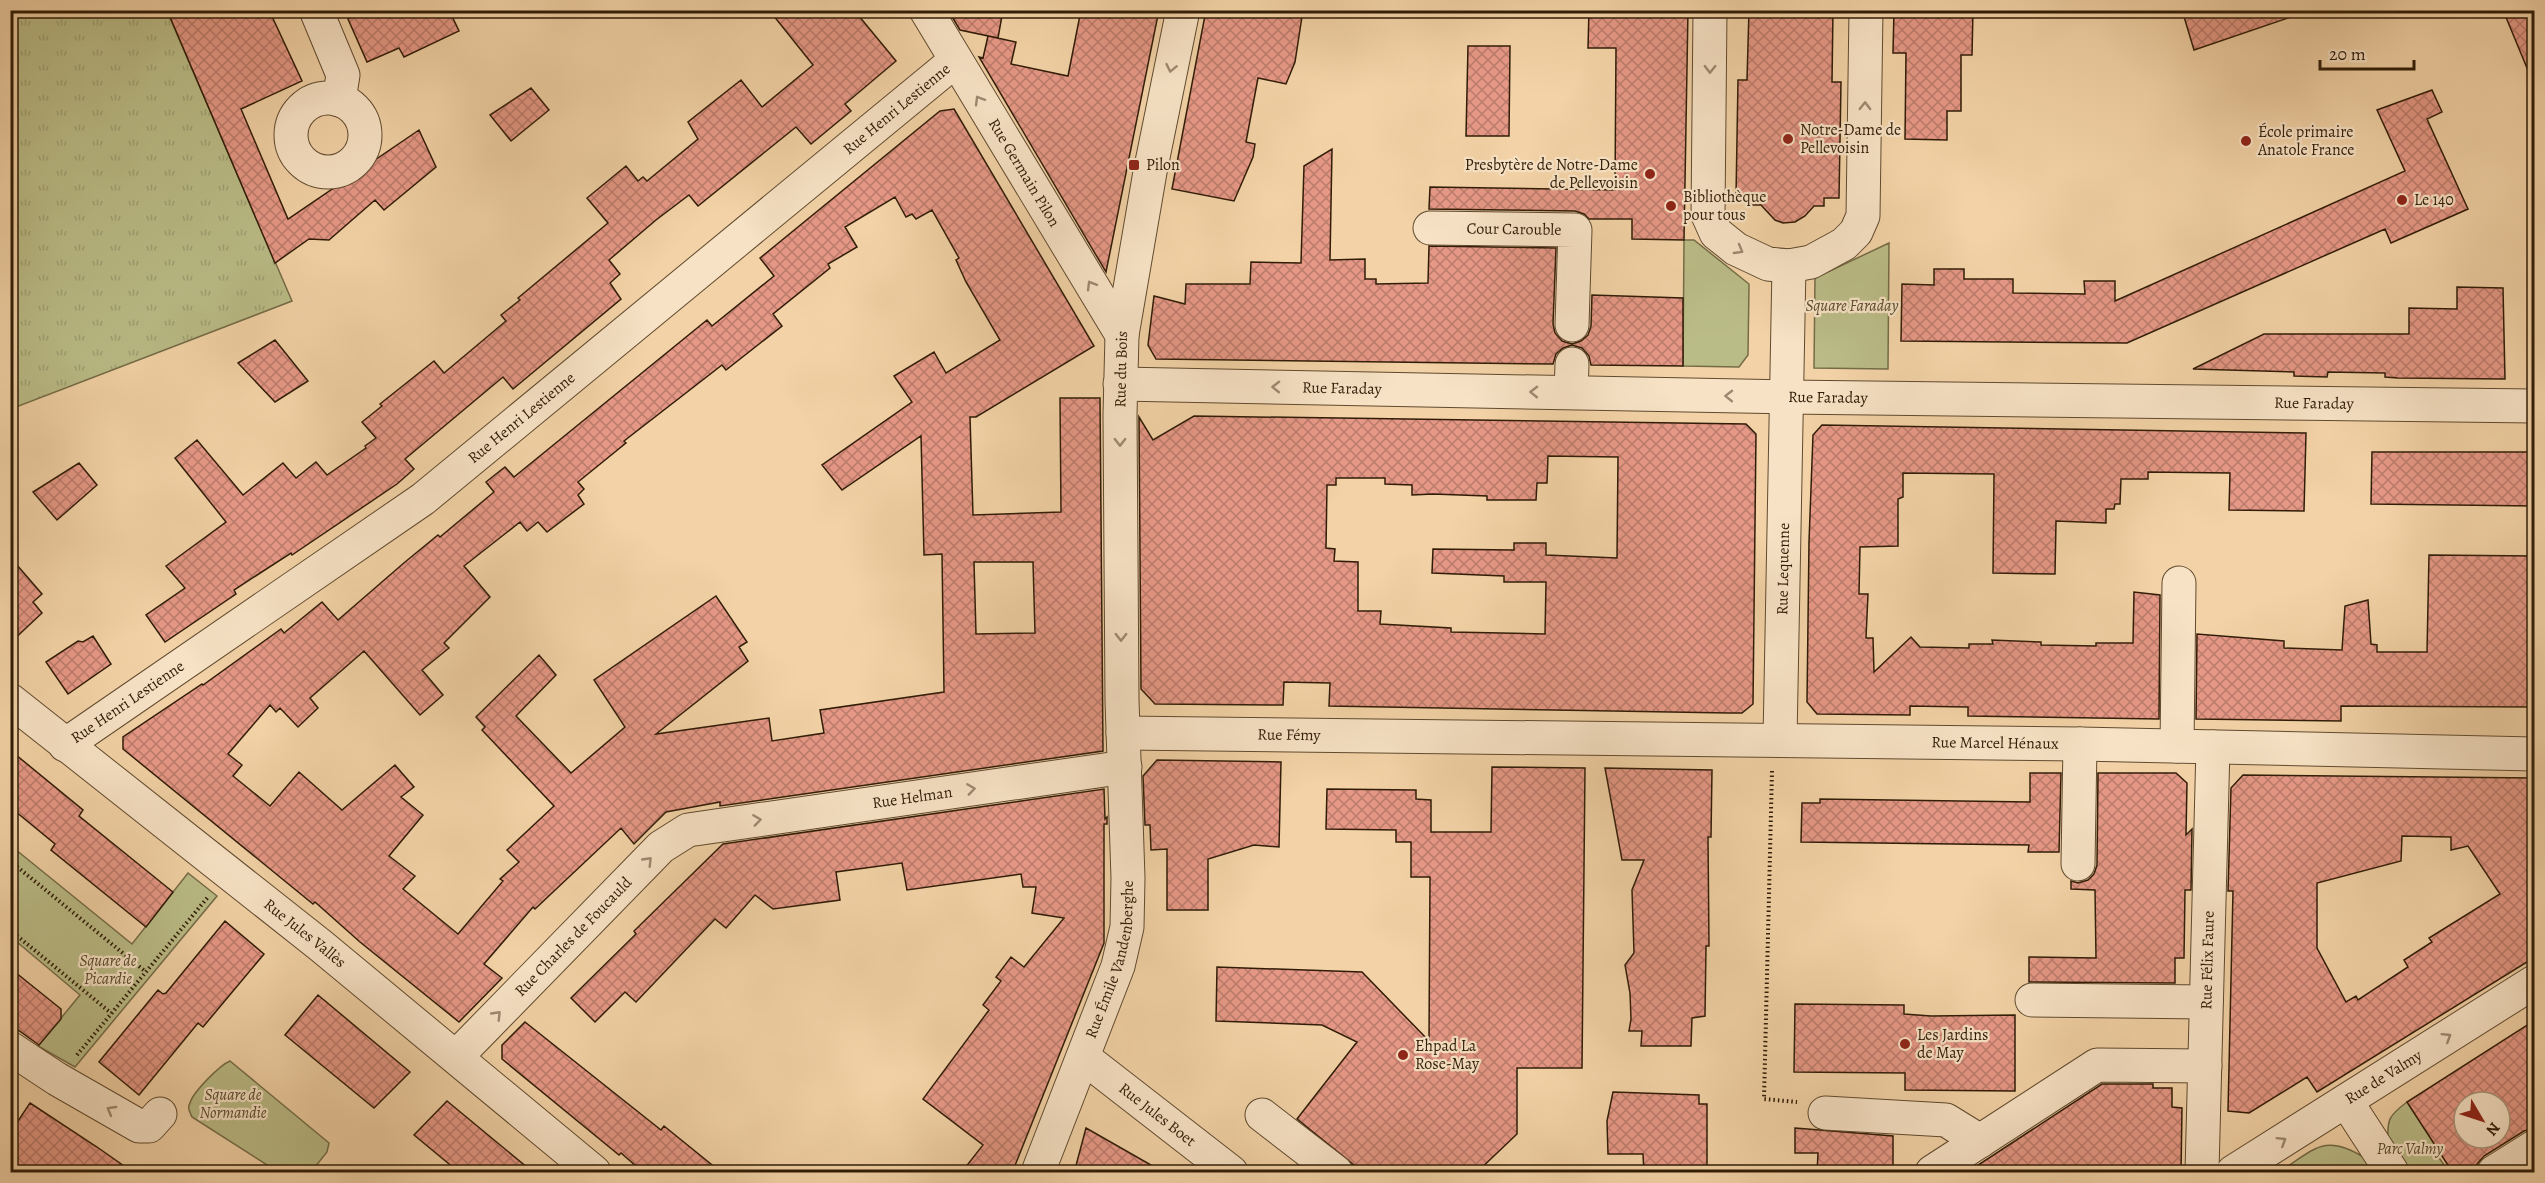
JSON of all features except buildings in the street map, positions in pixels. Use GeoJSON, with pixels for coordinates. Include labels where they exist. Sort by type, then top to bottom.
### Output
{"type":"FeatureCollection","features":[{"type":"Feature","properties":{"kind":"street"},"geometry":{"type":"LineString","coordinates":[[316,10],[343,75],[339,100]]}},
{"type":"Feature","properties":{"kind":"street","name":"Rue Germain Pilon"},"geometry":{"type":"LineString","coordinates":[[926,10],[1122,335]]}},
{"type":"Feature","properties":{"kind":"street","name":"Rue du Bois"},"geometry":{"type":"LineString","coordinates":[[1123,733],[1120,384],[1122,335],[1150,172],[1183,10]]}},
{"type":"Feature","properties":{"kind":"street"},"geometry":{"type":"LineString","coordinates":[[1710,10],[1708,215],[1716,233],[1736,249],[1768,264],[1789,266],[1811,262],[1844,244],[1856,232],[1863,216],[1866,10]]}},
{"type":"Feature","properties":{"kind":"street","name":"Rue Henri Lestienne"},"geometry":{"type":"LineString","coordinates":[[65,745],[423,499],[955,61]]}},
{"type":"Feature","properties":{"kind":"street","name":"Cour Carouble"},"geometry":{"type":"LineString","coordinates":[[1430,228],[1575,230],[1572,325]]}},
{"type":"Feature","properties":{"kind":"street","name":"Rue Lequenne"},"geometry":{"type":"LineString","coordinates":[[1777,740],[1789,266]]}},
{"type":"Feature","properties":{"kind":"street","name":"Rue Faraday"},"geometry":{"type":"LineString","coordinates":[[1120,384],[1571,378],[1787,397],[2535,406]]}},
{"type":"Feature","properties":{"kind":"street"},"geometry":{"type":"LineString","coordinates":[[2177,746],[2179,583]]}},
{"type":"Feature","properties":{"kind":"street","name":"Rue Jules Vallès"},"geometry":{"type":"LineString","coordinates":[[10,700],[456,1057],[594,1173]]}},
{"type":"Feature","properties":{"kind":"street","name":"Rue Fémy"},"geometry":{"type":"LineString","coordinates":[[1123,733],[1456,738]]}},
{"type":"Feature","properties":{"kind":"street","name":"Rue Émile Vandenberghe"},"geometry":{"type":"LineString","coordinates":[[1038,1173],[1118,966],[1127,927],[1128,878],[1123,733]]}},
{"type":"Feature","properties":{"kind":"street","name":"Rue Marcel Hénaux"},"geometry":{"type":"LineString","coordinates":[[1456,738],[2080,744],[2535,754]]}},
{"type":"Feature","properties":{"kind":"street"},"geometry":{"type":"LineString","coordinates":[[2078,864],[2080,744]]}},
{"type":"Feature","properties":{"kind":"street","name":"Rue Félix Faure"},"geometry":{"type":"LineString","coordinates":[[2202,1173],[2213,747]]}},
{"type":"Feature","properties":{"kind":"street","name":"Rue Helman"},"geometry":{"type":"LineString","coordinates":[[699,828],[1125,767]]}},
{"type":"Feature","properties":{"kind":"street","name":"Rue Charles de Foucauld"},"geometry":{"type":"LineString","coordinates":[[456,1057],[661,847],[682,833],[699,828]]}},
{"type":"Feature","properties":{"kind":"street","name":"Rue de Valmy"},"geometry":{"type":"LineString","coordinates":[[2233,1173],[2535,982]]}},
{"type":"Feature","properties":{"kind":"street"},"geometry":{"type":"LineString","coordinates":[[2032,1000],[2206,1002]]}},
{"type":"Feature","properties":{"kind":"street"},"geometry":{"type":"LineString","coordinates":[[10,1048],[57,1079],[139,1126],[149,1126],[160,1114]]}},
{"type":"Feature","properties":{"kind":"street","name":"Rue Jules Boet"},"geometry":{"type":"LineString","coordinates":[[1083,1058],[1231,1173]]}},
{"type":"Feature","properties":{"kind":"street"},"geometry":{"type":"LineString","coordinates":[[1932,1173],[2097,1065],[2205,1066]]}},
{"type":"Feature","properties":{"kind":"street"},"geometry":{"type":"LineString","coordinates":[[2346,1101],[2392,1173]]}},
{"type":"Feature","properties":{"kind":"street"},"geometry":{"type":"LineString","coordinates":[[1825,1113],[1946,1120],[1980,1141]]}},
{"type":"Feature","properties":{"kind":"street"},"geometry":{"type":"LineString","coordinates":[[1262,1115],[1336,1173]]}},
{"type":"Feature","properties":{"kind":"street"},"geometry":{"type":"LineString","coordinates":[[2494,1173],[2535,1147]]}},
{"type":"Feature","properties":{"kind":"path"},"geometry":{"type":"LineString","coordinates":[[1777,740],[1764,1099],[1795,1102],[1825,1113]]}},
{"type":"Feature","properties":{"kind":"path"},"geometry":{"type":"LineString","coordinates":[[10,861],[146,972]]}},
{"type":"Feature","properties":{"kind":"path"},"geometry":{"type":"LineString","coordinates":[[57,1079],[228,873]]}},
{"type":"Feature","properties":{"kind":"path"},"geometry":{"type":"LineString","coordinates":[[10,930],[111,1013]]}},
{"type":"Feature","properties":{"kind":"green space"},"geometry":{"type":"Polygon","coordinates":[[[11,11],[167,11],[292,301],[11,409],[11,11]]]}},
{"type":"Feature","properties":{"kind":"green space"},"geometry":{"type":"Polygon","coordinates":[[[1684,240],[1694,240],[1749,284],[1748,355],[1739,367],[1683,366],[1684,240]]]}},
{"type":"Feature","properties":{"kind":"green space","name":"Square Faraday"},"geometry":{"type":"Polygon","coordinates":[[[1889,243],[1888,369],[1814,368],[1815,278],[1889,243]]]}},
{"type":"Feature","properties":{"kind":"green space","name":"Square de Picardie"},"geometry":{"type":"Polygon","coordinates":[[[10,845],[132,944],[188,873],[217,896],[75,1067],[38,1046],[80,995],[11,937],[10,845]]]}},
{"type":"Feature","properties":{"kind":"green space","name":"Square de Normandie"},"geometry":{"type":"Polygon","coordinates":[[[230,1061],[329,1143],[327,1152],[311,1172],[278,1172],[192,1117],[189,1107],[196,1092],[214,1073],[230,1061]]]}},
{"type":"Feature","properties":{"kind":"green space","name":"Parc Valmy"},"geometry":{"type":"Polygon","coordinates":[[[2407,1102],[2438,1149],[2435,1152],[2449,1172],[2279,1172],[2311,1151],[2329,1145],[2351,1150],[2365,1158],[2388,1143],[2390,1119],[2407,1102]]]}},
{"type":"Feature","properties":{"kind":"place","name":"Notre-Dame de Pellevoisin"},"geometry":{"type":"Point","coordinates":[1788,139]}},
{"type":"Feature","properties":{"kind":"place","name":"École primaire Anatole France"},"geometry":{"type":"Point","coordinates":[2246,141]}},
{"type":"Feature","properties":{"kind":"place","name":"Pilon"},"geometry":{"type":"Point","coordinates":[1134,165]}},
{"type":"Feature","properties":{"kind":"place","name":"Presbytère de Notre-Dame de Pellevoisin"},"geometry":{"type":"Point","coordinates":[1650,174]}},
{"type":"Feature","properties":{"kind":"place","name":"Le 140"},"geometry":{"type":"Point","coordinates":[2402,200]}},
{"type":"Feature","properties":{"kind":"place","name":"Bibliothèque pour tous"},"geometry":{"type":"Point","coordinates":[1671,206]}},
{"type":"Feature","properties":{"kind":"place","name":"Les Jardins de May"},"geometry":{"type":"Point","coordinates":[1905,1044]}},
{"type":"Feature","properties":{"kind":"place","name":"Ehpad La Rose-May"},"geometry":{"type":"Point","coordinates":[1403,1055]}}]}
